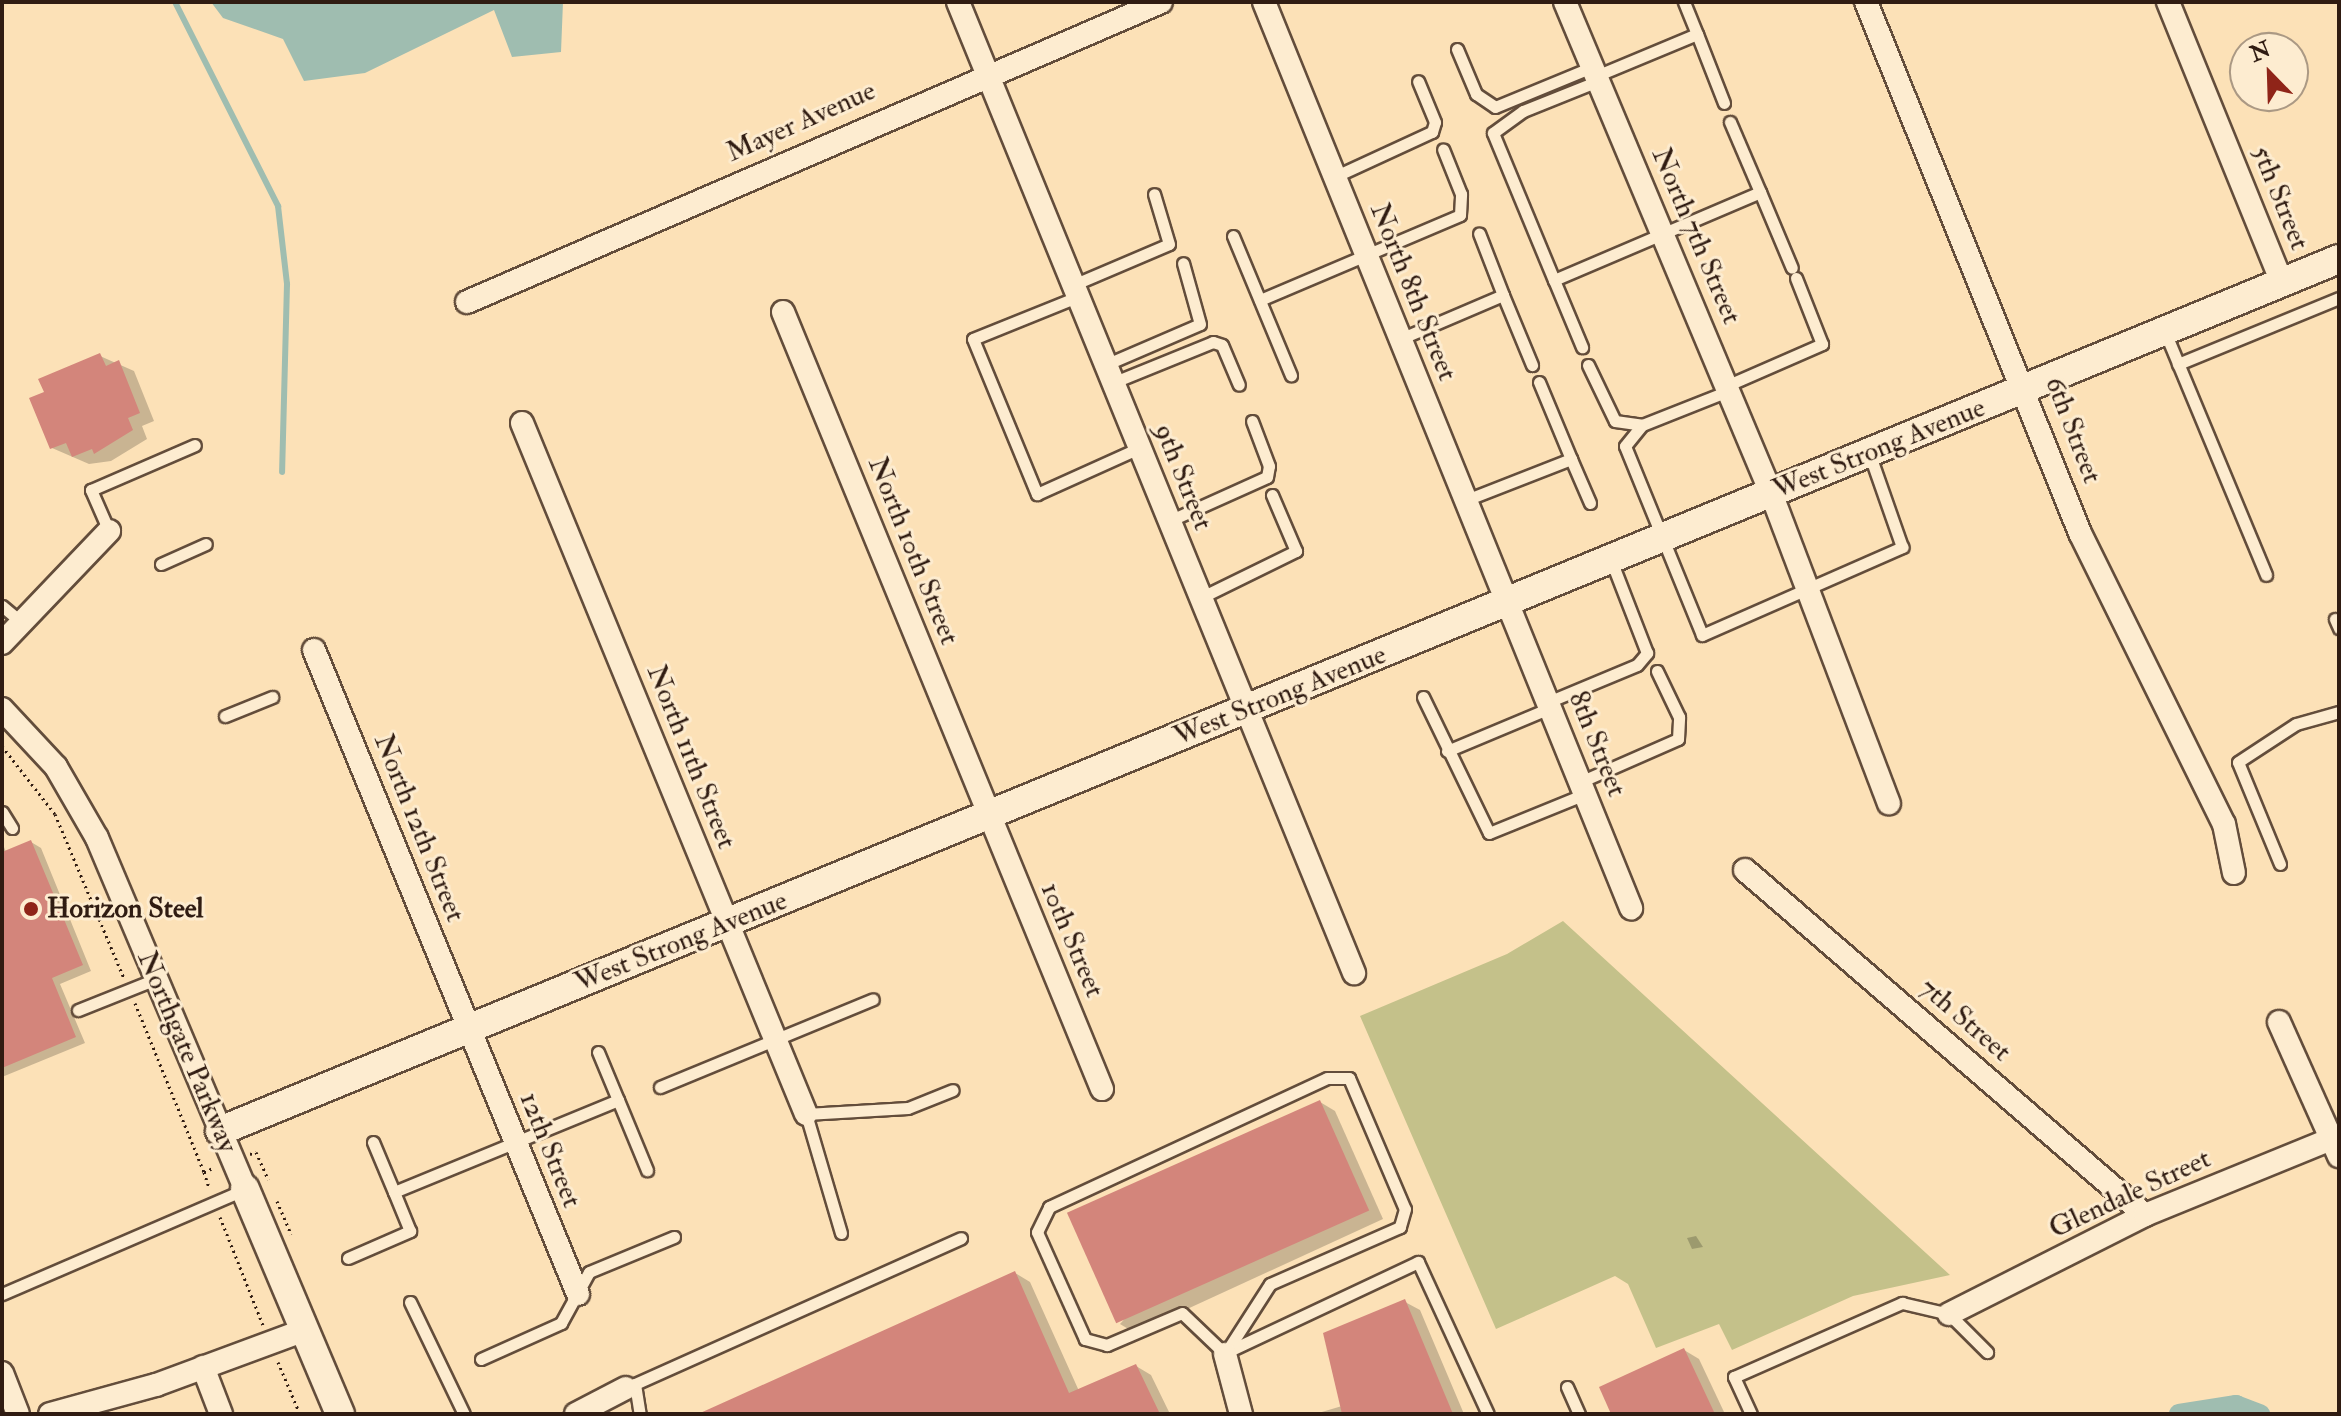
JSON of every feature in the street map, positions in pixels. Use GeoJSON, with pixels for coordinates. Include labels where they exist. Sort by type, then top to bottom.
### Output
{"type":"FeatureCollection","features":[{"type":"Feature","properties":{"kind":"street","name":"9th Street"},"geometry":{"type":"LineString","coordinates":[[958,2],[1354,973]]}},
{"type":"Feature","properties":{"kind":"street","name":"Mayer Avenue"},"geometry":{"type":"LineString","coordinates":[[467,302],[985,74],[1161,2]]}},
{"type":"Feature","properties":{"kind":"street","name":"North 8th Street"},"geometry":{"type":"LineString","coordinates":[[1264,2],[1508,604]]}},
{"type":"Feature","properties":{"kind":"street","name":"North 7th Street"},"geometry":{"type":"LineString","coordinates":[[1565,2],[1771,493]]}},
{"type":"Feature","properties":{"kind":"street","name":"6th Street"},"geometry":{"type":"LineString","coordinates":[[1866,2],[2026,390],[2080,533],[2224,824],[2234,873]]}},
{"type":"Feature","properties":{"kind":"street","name":"5th Street"},"geometry":{"type":"LineString","coordinates":[[2168,2],[2282,283]]}},
{"type":"Feature","properties":{"kind":"street","name":"West Strong Avenue"},"geometry":{"type":"LineString","coordinates":[[220,1131],[727,924],[987,813],[1508,604],[2339,259]]}},
{"type":"Feature","properties":{"kind":"street","name":"North 10th Street"},"geometry":{"type":"LineString","coordinates":[[783,312],[987,813]]}},
{"type":"Feature","properties":{"kind":"street","name":"North 11th Street"},"geometry":{"type":"LineString","coordinates":[[522,423],[806,1114]]}},
{"type":"Feature","properties":{"kind":"street"},"geometry":{"type":"LineString","coordinates":[[1771,493],[1889,803]]}},
{"type":"Feature","properties":{"kind":"street"},"geometry":{"type":"LineString","coordinates":[[2,643],[109,531]]}},
{"type":"Feature","properties":{"kind":"street","name":"8th Street"},"geometry":{"type":"LineString","coordinates":[[1508,604],[1631,908]]}},
{"type":"Feature","properties":{"kind":"street","name":"North 12th Street"},"geometry":{"type":"LineString","coordinates":[[314,650],[468,1028]]}},
{"type":"Feature","properties":{"kind":"street","name":"Northgate Parkway"},"geometry":{"type":"LineString","coordinates":[[2,709],[76,799],[156,979],[340,1414]]}},
{"type":"Feature","properties":{"kind":"street","name":"10th Street"},"geometry":{"type":"LineString","coordinates":[[987,813],[1102,1089]]}},
{"type":"Feature","properties":{"kind":"street","name":"7th Street"},"geometry":{"type":"LineString","coordinates":[[1745,870],[2145,1215]]}},
{"type":"Feature","properties":{"kind":"street"},"geometry":{"type":"LineString","coordinates":[[2279,1022],[2336,1144]]}},
{"type":"Feature","properties":{"kind":"street","name":"12th Street"},"geometry":{"type":"LineString","coordinates":[[468,1028],[578,1294]]}},
{"type":"Feature","properties":{"kind":"street","name":"Glendale Street"},"geometry":{"type":"LineString","coordinates":[[1949,1314],[2145,1215],[2336,1144]]}},
{"type":"Feature","properties":{"kind":"street"},"geometry":{"type":"LineString","coordinates":[[50,1414],[203,1367],[305,1330]]}},
{"type":"Feature","properties":{"kind":"street"},"geometry":{"type":"LineString","coordinates":[[1225,1354],[1241,1414]]}},
{"type":"Feature","properties":{"kind":"street"},"geometry":{"type":"LineString","coordinates":[[203,1367],[221,1414]]}},
{"type":"Feature","properties":{"kind":"street"},"geometry":{"type":"LineString","coordinates":[[2,1373],[18,1414]]}},
{"type":"Feature","properties":{"kind":"street"},"geometry":{"type":"LineString","coordinates":[[576,1414],[630,1386]]}},
{"type":"Feature","properties":{"kind":"lane"},"geometry":{"type":"LineString","coordinates":[[1684,2],[1724,103]]}},
{"type":"Feature","properties":{"kind":"lane"},"geometry":{"type":"LineString","coordinates":[[1457,49],[1476,94],[1495,107],[1596,74],[1697,34]]}},
{"type":"Feature","properties":{"kind":"lane"},"geometry":{"type":"LineString","coordinates":[[1582,347],[1493,133],[1523,111],[1596,74]]}},
{"type":"Feature","properties":{"kind":"lane"},"geometry":{"type":"LineString","coordinates":[[1334,177],[1432,132],[1435,122],[1418,81]]}},
{"type":"Feature","properties":{"kind":"lane"},"geometry":{"type":"LineString","coordinates":[[1588,365],[1615,421],[1642,425],[1822,344],[1730,122]]}},
{"type":"Feature","properties":{"kind":"lane"},"geometry":{"type":"LineString","coordinates":[[1260,300],[1460,215],[1461,194],[1443,149]]}},
{"type":"Feature","properties":{"kind":"lane"},"geometry":{"type":"LineString","coordinates":[[1554,280],[1760,192]]}},
{"type":"Feature","properties":{"kind":"lane"},"geometry":{"type":"LineString","coordinates":[[1139,448],[1037,494],[973,339],[1169,244],[1154,194]]}},
{"type":"Feature","properties":{"kind":"lane"},"geometry":{"type":"LineString","coordinates":[[1479,233],[1532,365]]}},
{"type":"Feature","properties":{"kind":"lane"},"geometry":{"type":"LineString","coordinates":[[1233,236],[1291,375]]}},
{"type":"Feature","properties":{"kind":"lane"},"geometry":{"type":"LineString","coordinates":[[1109,374],[1200,324],[1183,263]]}},
{"type":"Feature","properties":{"kind":"lane"},"geometry":{"type":"LineString","coordinates":[[1400,339],[1503,295]]}},
{"type":"Feature","properties":{"kind":"lane"},"geometry":{"type":"LineString","coordinates":[[2178,364],[2339,298]]}},
{"type":"Feature","properties":{"kind":"lane"},"geometry":{"type":"LineString","coordinates":[[2165,331],[2266,575]]}},
{"type":"Feature","properties":{"kind":"lane"},"geometry":{"type":"LineString","coordinates":[[1109,374],[1213,342],[1222,345],[1239,385]]}},
{"type":"Feature","properties":{"kind":"lane"},"geometry":{"type":"LineString","coordinates":[[1539,382],[1590,503]]}},
{"type":"Feature","properties":{"kind":"lane"},"geometry":{"type":"LineString","coordinates":[[1169,521],[1267,477],[1252,421]]}},
{"type":"Feature","properties":{"kind":"lane"},"geometry":{"type":"LineString","coordinates":[[1642,425],[1626,452],[1702,635],[1905,542],[1869,453]]}},
{"type":"Feature","properties":{"kind":"lane"},"geometry":{"type":"LineString","coordinates":[[109,531],[91,490],[195,445]]}},
{"type":"Feature","properties":{"kind":"lane"},"geometry":{"type":"LineString","coordinates":[[1466,500],[1571,459]]}},
{"type":"Feature","properties":{"kind":"lane"},"geometry":{"type":"LineString","coordinates":[[1200,598],[1296,551],[1272,495]]}},
{"type":"Feature","properties":{"kind":"lane"},"geometry":{"type":"LineString","coordinates":[[161,564],[206,544]]}},
{"type":"Feature","properties":{"kind":"lane"},"geometry":{"type":"LineString","coordinates":[[1447,751],[1637,665],[1647,653],[1611,560]]}},
{"type":"Feature","properties":{"kind":"lane"},"geometry":{"type":"LineString","coordinates":[[2,606],[21,622]]}},
{"type":"Feature","properties":{"kind":"lane"},"geometry":{"type":"LineString","coordinates":[[1423,697],[1489,833],[1678,739],[1679,717],[1657,671]]}},
{"type":"Feature","properties":{"kind":"lane"},"geometry":{"type":"LineString","coordinates":[[225,716],[272,697]]}},
{"type":"Feature","properties":{"kind":"lane"},"geometry":{"type":"LineString","coordinates":[[2280,864],[2238,762],[2296,724],[2339,712]]}},
{"type":"Feature","properties":{"kind":"lane"},"geometry":{"type":"LineString","coordinates":[[2,812],[12,828]]}},
{"type":"Feature","properties":{"kind":"lane"},"geometry":{"type":"LineString","coordinates":[[78,1010],[156,979]]}},
{"type":"Feature","properties":{"kind":"lane"},"geometry":{"type":"LineString","coordinates":[[660,1087],[774,1037],[873,999]]}},
{"type":"Feature","properties":{"kind":"lane"},"geometry":{"type":"LineString","coordinates":[[598,1052],[647,1170]]}},
{"type":"Feature","properties":{"kind":"lane"},"geometry":{"type":"LineString","coordinates":[[1327,1078],[1349,1078],[1405,1209],[1400,1227],[1270,1284],[1225,1354],[1182,1313],[1107,1345],[1085,1339],[1037,1232],[1049,1207],[1327,1078]]}},
{"type":"Feature","properties":{"kind":"lane"},"geometry":{"type":"LineString","coordinates":[[841,1233],[806,1114],[908,1108],[953,1090]]}},
{"type":"Feature","properties":{"kind":"lane"},"geometry":{"type":"LineString","coordinates":[[394,1192],[618,1100]]}},
{"type":"Feature","properties":{"kind":"lane"},"geometry":{"type":"LineString","coordinates":[[348,1258],[410,1231],[373,1142]]}},
{"type":"Feature","properties":{"kind":"lane"},"geometry":{"type":"LineString","coordinates":[[2,1294],[245,1189]]}},
{"type":"Feature","properties":{"kind":"lane"},"geometry":{"type":"LineString","coordinates":[[481,1359],[561,1323],[589,1272],[674,1237]]}},
{"type":"Feature","properties":{"kind":"lane"},"geometry":{"type":"LineString","coordinates":[[640,1414],[630,1386],[961,1238]]}},
{"type":"Feature","properties":{"kind":"lane"},"geometry":{"type":"LineString","coordinates":[[1225,1354],[1418,1262],[1488,1414]]}},
{"type":"Feature","properties":{"kind":"lane"},"geometry":{"type":"LineString","coordinates":[[410,1302],[464,1414]]}},
{"type":"Feature","properties":{"kind":"lane"},"geometry":{"type":"LineString","coordinates":[[1751,1414],[1734,1377],[1902,1303],[1949,1314],[1987,1352]]}},
{"type":"Feature","properties":{"kind":"lane"},"geometry":{"type":"LineString","coordinates":[[1567,1387],[1579,1414]]}},
{"type":"Feature","properties":{"kind":"path"},"geometry":{"type":"LineString","coordinates":[[204,1172],[269,1343],[300,1414]]}},
{"type":"Feature","properties":{"kind":"shaded area"},"geometry":{"type":"Polygon","coordinates":[[[211,2],[563,2],[561,52],[512,57],[494,10],[365,73],[304,81],[283,39],[223,18],[211,2]]]}},
{"type":"Feature","properties":{"kind":"shaded area"},"geometry":{"type":"Polygon","coordinates":[[[1563,921],[1950,1275],[1853,1296],[1732,1350],[1719,1324],[1656,1348],[1628,1284],[1615,1276],[1496,1329],[1360,1016],[1507,954],[1563,921]]]}},
{"type":"Feature","properties":{"kind":"building"},"geometry":{"type":"Polygon","coordinates":[[[100,353],[106,366],[119,360],[140,413],[128,418],[133,430],[94,454],[92,449],[72,457],[66,443],[50,449],[29,398],[44,392],[38,379],[100,353]]]}},
{"type":"Feature","properties":{"kind":"building","name":"Horizon Steel"},"geometry":{"type":"Polygon","coordinates":[[[31,840],[83,965],[52,978],[76,1037],[2,1068],[2,852],[31,840]]]}},
{"type":"Feature","properties":{"kind":"building"},"geometry":{"type":"Polygon","coordinates":[[[1320,1100],[1369,1211],[1116,1323],[1067,1213],[1320,1100]]]}},
{"type":"Feature","properties":{"kind":"building"},"geometry":{"type":"Polygon","coordinates":[[[1015,1271],[1069,1393],[1136,1364],[1160,1414],[698,1414],[1015,1271]]]}},
{"type":"Feature","properties":{"kind":"building"},"geometry":{"type":"Polygon","coordinates":[[[1405,1299],[1453,1414],[1342,1414],[1323,1333],[1405,1299]]]}},
{"type":"Feature","properties":{"kind":"building"},"geometry":{"type":"Polygon","coordinates":[[[1684,1348],[1715,1414],[1611,1414],[1599,1387],[1684,1348]]]}},
{"type":"Feature","properties":{"kind":"waterway"},"geometry":{"type":"LineString","coordinates":[[175,2],[278,206],[287,284],[282,472]]}},
{"type":"Feature","properties":{"kind":"waterway"},"geometry":{"type":"LineString","coordinates":[[2179,1414],[2236,1405],[2260,1414]]}},
{"type":"Feature","properties":{"kind":"place","name":"Horizon Steel"},"geometry":{"type":"Point","coordinates":[31,909]}}]}
